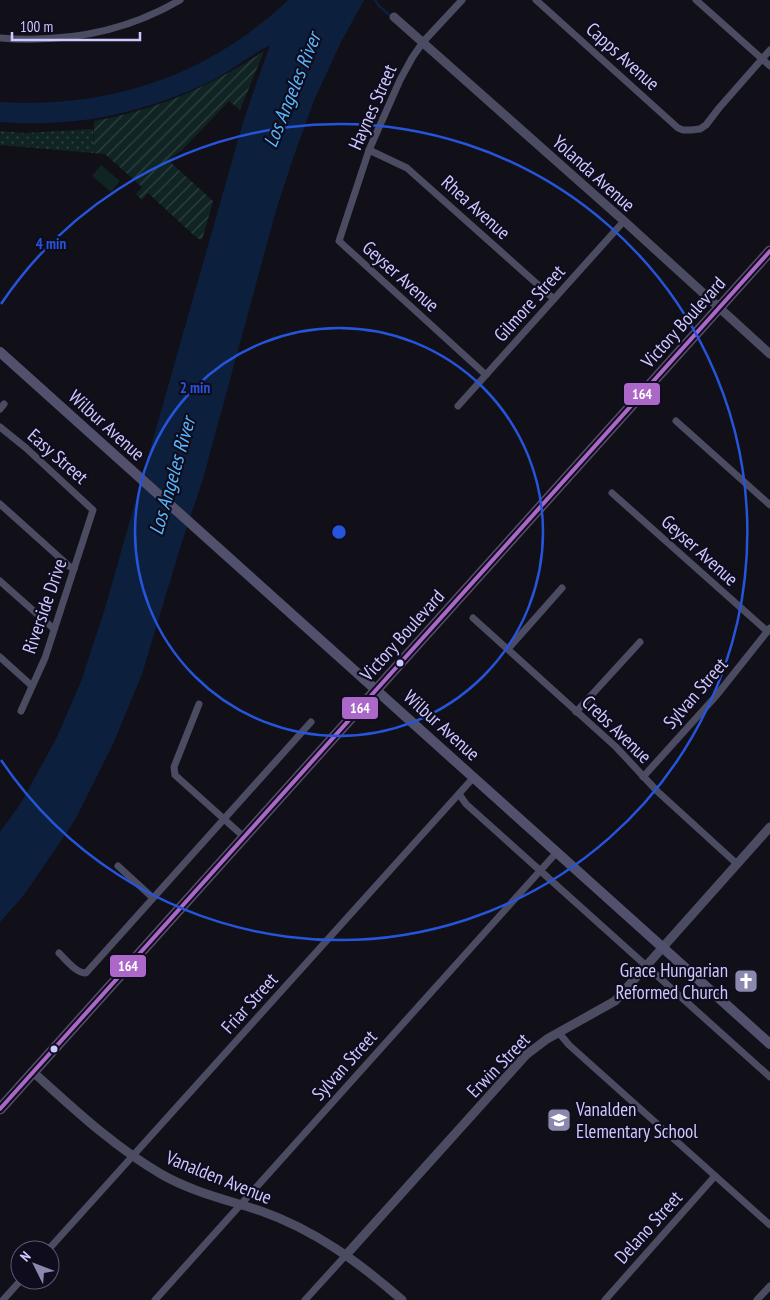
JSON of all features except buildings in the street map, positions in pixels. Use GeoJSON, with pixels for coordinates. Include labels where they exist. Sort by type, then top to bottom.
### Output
{"type":"FeatureCollection","features":[{"type":"Feature","properties":{"kind":"main road","name":"Victory Boulevard"},"geometry":{"type":"LineString","coordinates":[[0,1109],[770,252]]}},
{"type":"Feature","properties":{"kind":"main road","name":"Wilbur Avenue"},"geometry":{"type":"LineString","coordinates":[[0,352],[770,1044]]}},
{"type":"Feature","properties":{"kind":"street"},"geometry":{"type":"LineString","coordinates":[[0,38],[63,39],[115,29],[138,22],[179,0]]}},
{"type":"Feature","properties":{"kind":"street","name":"Haynes Street"},"geometry":{"type":"LineString","coordinates":[[339,242],[369,150],[400,80],[423,42],[462,0]]}},
{"type":"Feature","properties":{"kind":"street","name":"Capps Avenue"},"geometry":{"type":"LineString","coordinates":[[536,0],[678,128],[684,130],[700,128],[706,125],[762,59]]}},
{"type":"Feature","properties":{"kind":"street"},"geometry":{"type":"LineString","coordinates":[[696,0],[770,66]]}},
{"type":"Feature","properties":{"kind":"street","name":"Yolanda Avenue"},"geometry":{"type":"LineString","coordinates":[[394,17],[624,221],[770,354]]}},
{"type":"Feature","properties":{"kind":"street"},"geometry":{"type":"LineString","coordinates":[[762,59],[770,50]]}},
{"type":"Feature","properties":{"kind":"street","name":"Rhea Avenue"},"geometry":{"type":"LineString","coordinates":[[369,150],[407,168],[554,299]]}},
{"type":"Feature","properties":{"kind":"street","name":"Gilmore Street"},"geometry":{"type":"LineString","coordinates":[[458,406],[624,221]]}},
{"type":"Feature","properties":{"kind":"street","name":"Geyser Avenue"},"geometry":{"type":"LineString","coordinates":[[339,242],[486,375]]}},
{"type":"Feature","properties":{"kind":"street"},"geometry":{"type":"LineString","coordinates":[[676,421],[770,505]]}},
{"type":"Feature","properties":{"kind":"street","name":"Easy Street"},"geometry":{"type":"LineString","coordinates":[[0,427],[33,454],[93,510]]}},
{"type":"Feature","properties":{"kind":"street","name":"Geyser Avenue"},"geometry":{"type":"LineString","coordinates":[[612,493],[769,630]]}},
{"type":"Feature","properties":{"kind":"street"},"geometry":{"type":"LineString","coordinates":[[0,504],[74,569]]}},
{"type":"Feature","properties":{"kind":"street","name":"Riverside Drive"},"geometry":{"type":"LineString","coordinates":[[21,711],[45,658],[93,510]]}},
{"type":"Feature","properties":{"kind":"street"},"geometry":{"type":"LineString","coordinates":[[0,581],[54,629]]}},
{"type":"Feature","properties":{"kind":"street"},"geometry":{"type":"LineString","coordinates":[[508,649],[562,588]]}},
{"type":"Feature","properties":{"kind":"street","name":"Crebs Avenue"},"geometry":{"type":"LineString","coordinates":[[473,618],[616,747],[643,777],[737,864]]}},
{"type":"Feature","properties":{"kind":"street","name":"Sylvan Street"},"geometry":{"type":"LineString","coordinates":[[643,777],[716,696],[769,630]]}},
{"type":"Feature","properties":{"kind":"street"},"geometry":{"type":"LineString","coordinates":[[576,712],[640,642]]}},
{"type":"Feature","properties":{"kind":"street"},"geometry":{"type":"LineString","coordinates":[[0,657],[32,686]]}},
{"type":"Feature","properties":{"kind":"street"},"geometry":{"type":"LineString","coordinates":[[199,704],[174,767],[175,775],[244,837]]}},
{"type":"Feature","properties":{"kind":"street"},"geometry":{"type":"LineString","coordinates":[[59,953],[82,973],[86,973],[311,722]]}},
{"type":"Feature","properties":{"kind":"street","name":"Friar Street"},"geometry":{"type":"LineString","coordinates":[[57,1240],[474,777]]}},
{"type":"Feature","properties":{"kind":"street"},"geometry":{"type":"LineString","coordinates":[[459,794],[466,804],[770,1077]]}},
{"type":"Feature","properties":{"kind":"street","name":"Erwin Street"},"geometry":{"type":"LineString","coordinates":[[305,1300],[526,1055],[543,1042],[615,1001],[770,827]]}},
{"type":"Feature","properties":{"kind":"street","name":"Sylvan Street"},"geometry":{"type":"LineString","coordinates":[[155,1300],[557,852]]}},
{"type":"Feature","properties":{"kind":"street"},"geometry":{"type":"LineString","coordinates":[[118,866],[153,898]]}},
{"type":"Feature","properties":{"kind":"street"},"geometry":{"type":"LineString","coordinates":[[558,1033],[770,1225]]}},
{"type":"Feature","properties":{"kind":"street","name":"Vanalden Avenue"},"geometry":{"type":"LineString","coordinates":[[33,1072],[102,1134],[162,1174],[196,1190],[260,1211],[305,1229],[346,1255],[402,1300]]}},
{"type":"Feature","properties":{"kind":"street","name":"Delano Street"},"geometry":{"type":"LineString","coordinates":[[605,1300],[715,1176]]}},
{"type":"Feature","properties":{"kind":"street"},"geometry":{"type":"LineString","coordinates":[[757,1300],[770,1286]]}},
{"type":"Feature","properties":{"kind":"street"},"geometry":{"type":"LineString","coordinates":[[3,1300],[12,1290]]}},
{"type":"Feature","properties":{"kind":"green space"},"geometry":{"type":"Polygon","coordinates":[[[264,51],[240,110],[229,101],[182,150],[168,160],[213,201],[202,240],[197,238],[148,193],[142,200],[136,194],[142,187],[105,154],[93,153],[94,121],[141,110],[183,95],[223,76],[264,51]]]}},
{"type":"Feature","properties":{"kind":"green space"},"geometry":{"type":"Polygon","coordinates":[[[93,129],[93,153],[0,145],[0,131],[25,133],[93,129]]]}},
{"type":"Feature","properties":{"kind":"green space"},"geometry":{"type":"Polygon","coordinates":[[[101,165],[120,181],[111,192],[92,176],[101,165]]]}},
{"type":"Feature","properties":{"kind":"water","name":"Los Angeles River"},"geometry":{"type":"Polygon","coordinates":[[[288,0],[364,0],[341,42],[315,98],[293,158],[275,214],[203,479],[142,674],[113,744],[75,820],[24,895],[0,922],[0,832],[21,803],[57,737],[82,679],[106,605],[244,119],[270,45],[215,79],[189,91],[163,101],[110,116],[56,123],[0,122],[0,102],[40,103],[79,100],[118,93],[155,82],[191,68],[225,49],[288,0]]]}},
{"type":"Feature","properties":{"kind":"waterway"},"geometry":{"type":"LineString","coordinates":[[375,0],[392,17]]}},
{"type":"Feature","properties":{"kind":"transit line","name":"164"},"geometry":{"type":"LineString","coordinates":[[0,1109],[770,251]]}},
{"type":"Feature","properties":{"kind":"place","name":"Grace Hungarian Reformed Church"},"geometry":{"type":"Point","coordinates":[746,981]}},
{"type":"Feature","properties":{"kind":"place","name":"Vanalden Elementary School"},"geometry":{"type":"Point","coordinates":[559,1120]}}]}
